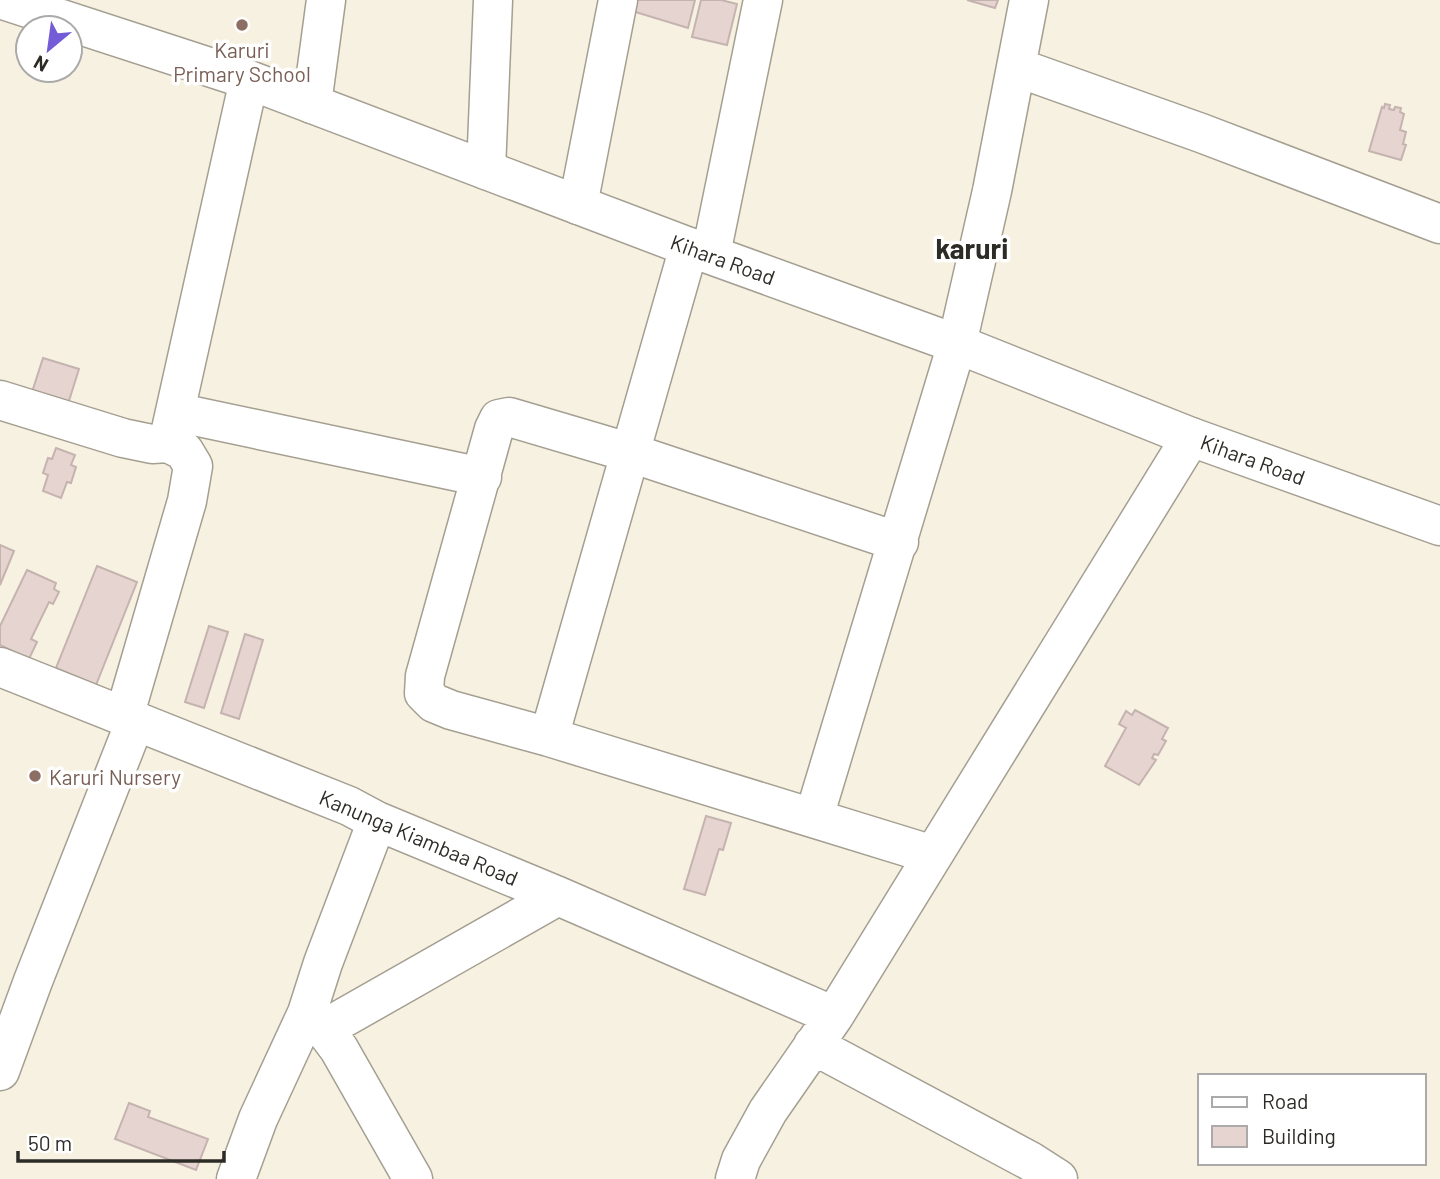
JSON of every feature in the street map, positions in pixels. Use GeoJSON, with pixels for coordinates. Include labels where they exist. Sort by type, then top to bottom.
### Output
{"type":"FeatureCollection","features":[{"type":"Feature","properties":{"kind":"street","name":"Kihara Road"},"geometry":{"type":"LineString","coordinates":[[3,0],[249,80],[700,251],[957,344],[1191,437],[1440,526]]}},
{"type":"Feature","properties":{"kind":"street"},"geometry":{"type":"LineString","coordinates":[[312,104],[326,0]]}},
{"type":"Feature","properties":{"kind":"street"},"geometry":{"type":"LineString","coordinates":[[486,170],[493,0]]}},
{"type":"Feature","properties":{"kind":"street"},"geometry":{"type":"LineString","coordinates":[[578,205],[618,0]]}},
{"type":"Feature","properties":{"kind":"street"},"geometry":{"type":"LineString","coordinates":[[549,737],[631,453],[700,251],[763,0]]}},
{"type":"Feature","properties":{"kind":"street"},"geometry":{"type":"LineString","coordinates":[[814,817],[957,344],[992,191],[1029,0]]}},
{"type":"Feature","properties":{"kind":"street"},"geometry":{"type":"LineString","coordinates":[[1016,67],[1201,133],[1440,224]]}},
{"type":"Feature","properties":{"kind":"street"},"geometry":{"type":"LineString","coordinates":[[0,400],[123,438],[152,444],[172,428],[249,80]]}},
{"type":"Feature","properties":{"kind":"street"},"geometry":{"type":"LineString","coordinates":[[899,542],[631,453],[503,417],[494,429],[425,676],[425,692],[434,703],[451,709],[933,855]]}},
{"type":"Feature","properties":{"kind":"street"},"geometry":{"type":"LineString","coordinates":[[172,428],[482,477]]}},
{"type":"Feature","properties":{"kind":"street"},"geometry":{"type":"LineString","coordinates":[[0,1071],[129,720],[193,466],[172,428]]}},
{"type":"Feature","properties":{"kind":"street"},"geometry":{"type":"LineString","coordinates":[[735,1179],[741,1160],[768,1111],[823,1031],[1191,437]]}},
{"type":"Feature","properties":{"kind":"street","name":"Kanunga Kiambaa Road"},"geometry":{"type":"LineString","coordinates":[[0,667],[349,806],[377,821],[558,897],[823,1031],[1058,1179]]}},
{"type":"Feature","properties":{"kind":"street"},"geometry":{"type":"LineString","coordinates":[[236,1179],[258,1119],[315,1021],[323,963],[377,821]]}},
{"type":"Feature","properties":{"kind":"street"},"geometry":{"type":"LineString","coordinates":[[315,1021],[558,897]]}},
{"type":"Feature","properties":{"kind":"street"},"geometry":{"type":"LineString","coordinates":[[315,1021],[339,1049],[413,1179]]}},
{"type":"Feature","properties":{"kind":"building"},"geometry":{"type":"Polygon","coordinates":[[[620,0],[695,0],[688,28],[619,7],[620,0]]]}},
{"type":"Feature","properties":{"kind":"building"},"geometry":{"type":"Polygon","coordinates":[[[701,0],[721,0],[737,4],[727,45],[692,37],[701,0]]]}},
{"type":"Feature","properties":{"kind":"building"},"geometry":{"type":"Polygon","coordinates":[[[967,0],[998,0],[995,8],[967,0]]]}},
{"type":"Feature","properties":{"kind":"building"},"geometry":{"type":"Polygon","coordinates":[[[1385,104],[1390,105],[1389,109],[1401,108],[1400,112],[1404,114],[1400,130],[1406,132],[1403,144],[1406,145],[1401,160],[1369,151],[1385,104]]]}},
{"type":"Feature","properties":{"kind":"building"},"geometry":{"type":"Polygon","coordinates":[[[43,358],[79,369],[68,404],[32,392],[43,358]]]}},
{"type":"Feature","properties":{"kind":"building"},"geometry":{"type":"Polygon","coordinates":[[[56,448],[75,455],[71,465],[76,467],[71,483],[67,482],[61,498],[43,491],[48,475],[43,473],[48,458],[52,459],[56,448]]]}},
{"type":"Feature","properties":{"kind":"building"},"geometry":{"type":"Polygon","coordinates":[[[0,545],[14,551],[0,585],[0,545]]]}},
{"type":"Feature","properties":{"kind":"building"},"geometry":{"type":"Polygon","coordinates":[[[97,566],[137,582],[96,685],[56,668],[97,566]]]}},
{"type":"Feature","properties":{"kind":"building"},"geometry":{"type":"Polygon","coordinates":[[[27,570],[56,583],[54,589],[59,592],[53,604],[49,602],[31,639],[37,642],[29,659],[0,645],[0,626],[27,570]]]}},
{"type":"Feature","properties":{"kind":"building"},"geometry":{"type":"Polygon","coordinates":[[[209,626],[228,632],[204,708],[185,702],[209,626]]]}},
{"type":"Feature","properties":{"kind":"building"},"geometry":{"type":"Polygon","coordinates":[[[245,634],[263,640],[239,719],[221,713],[245,634]]]}},
{"type":"Feature","properties":{"kind":"building"},"geometry":{"type":"Polygon","coordinates":[[[1135,710],[1168,728],[1162,739],[1166,741],[1158,755],[1154,754],[1152,758],[1156,760],[1139,785],[1105,766],[1126,728],[1119,724],[1126,711],[1132,715],[1135,710]]]}},
{"type":"Feature","properties":{"kind":"building"},"geometry":{"type":"Polygon","coordinates":[[[706,816],[731,823],[723,850],[719,849],[705,895],[684,889],[706,816]]]}},
{"type":"Feature","properties":{"kind":"building"},"geometry":{"type":"Polygon","coordinates":[[[129,1103],[150,1111],[148,1117],[208,1139],[196,1170],[115,1139],[129,1103]]]}},
{"type":"Feature","properties":{"kind":"place","name":"Karuri Primary School"},"geometry":{"type":"Point","coordinates":[242,25]}},
{"type":"Feature","properties":{"kind":"place","name":"Karuri Nursery"},"geometry":{"type":"Point","coordinates":[35,776]}},
{"type":"Feature","properties":{"kind":"district","name":"karuri"},"geometry":{"type":"Point","coordinates":[972,248]}}]}
